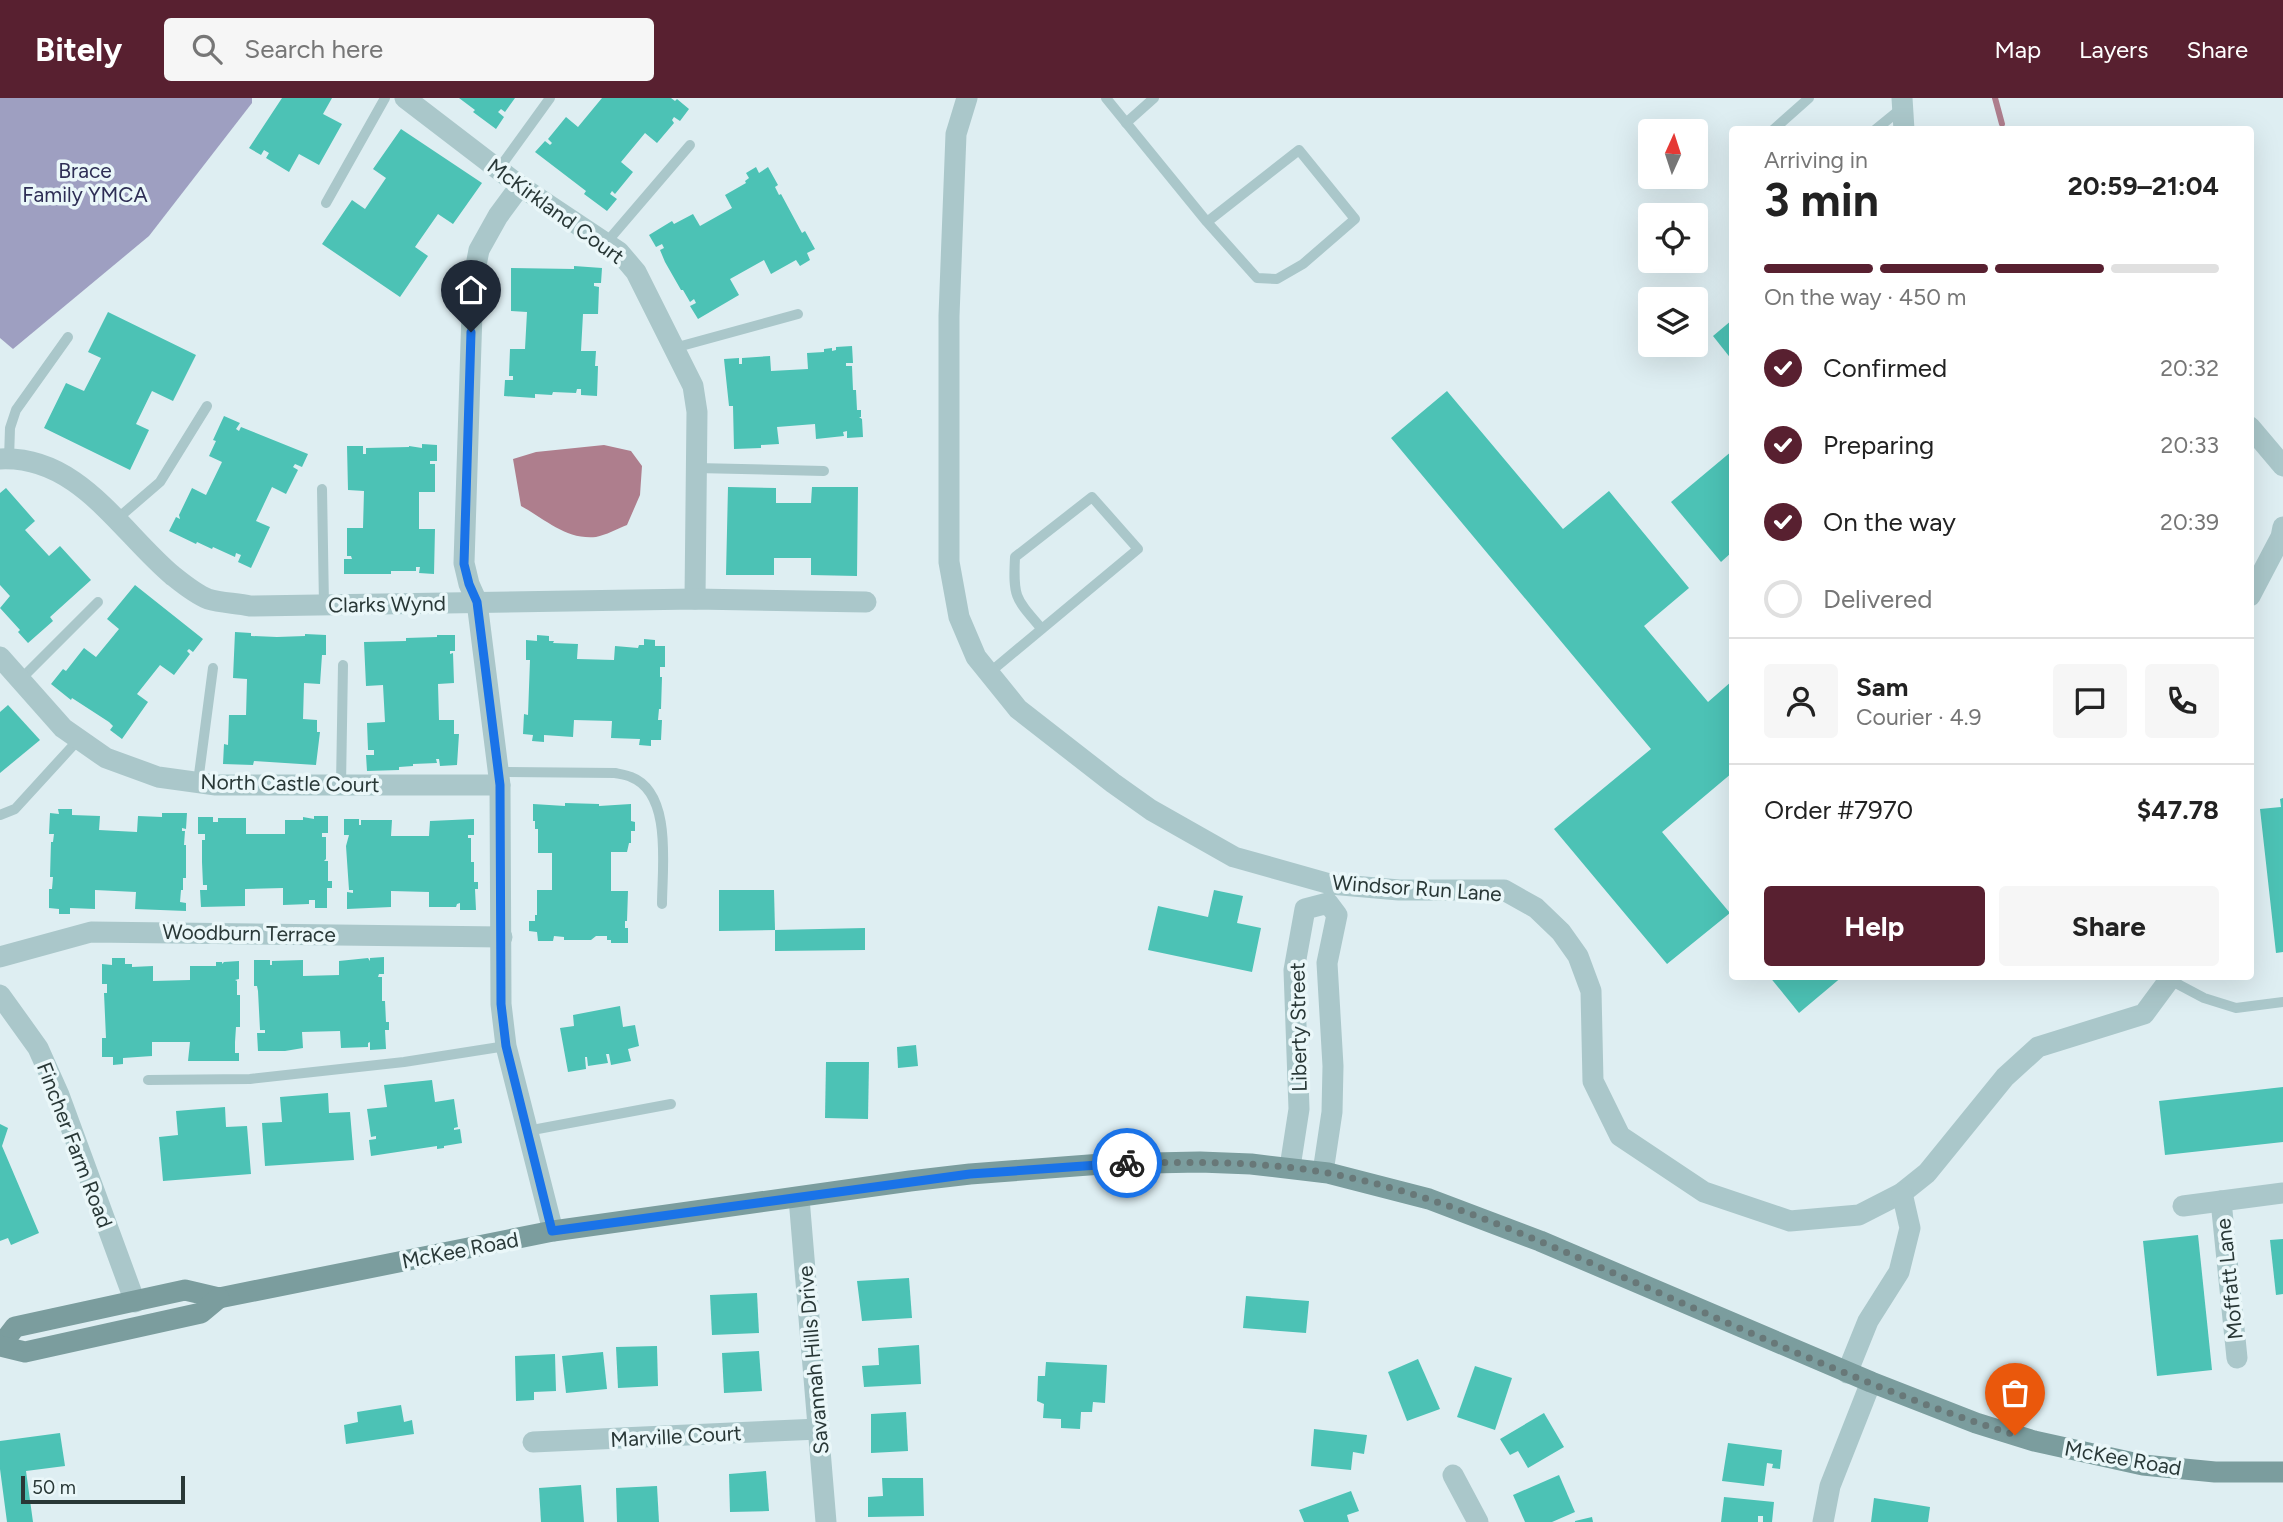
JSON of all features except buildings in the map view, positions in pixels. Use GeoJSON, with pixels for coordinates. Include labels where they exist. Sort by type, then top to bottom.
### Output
{"type":"FeatureCollection","features":[{"type":"Feature","properties":{"kind":"street","name":"McKirkland Court"},"geometry":{"type":"LineString","coordinates":[[405,98],[520,186],[619,252],[636,272],[693,386],[696,412],[695,599]]}},
{"type":"Feature","properties":{"kind":"street","name":"Windsor Run Lane"},"geometry":{"type":"LineString","coordinates":[[967,98],[956,134],[949,303],[949,562],[959,617],[976,657],[1018,709],[1113,783],[1151,810],[1234,857],[1329,893],[1504,890],[1536,908],[1561,932],[1578,956],[1591,992],[1592,1082],[1620,1136],[1704,1192],[1790,1221],[1859,1215],[1902,1193],[1927,1173],[2005,1077],[2038,1047],[2144,1014],[2170,980]]}},
{"type":"Feature","properties":{"kind":"street"},"geometry":{"type":"LineString","coordinates":[[1902,103],[1904,126]]}},
{"type":"Feature","properties":{"kind":"street"},"geometry":{"type":"LineString","coordinates":[[520,186],[498,216],[479,250],[473,281],[464,564],[477,602],[499,778],[501,1004],[506,1046],[552,1231]]}},
{"type":"Feature","properties":{"kind":"street"},"geometry":{"type":"LineString","coordinates":[[2254,432],[2283,466]]}},
{"type":"Feature","properties":{"kind":"street","name":"Clarks Wynd"},"geometry":{"type":"LineString","coordinates":[[4,459],[38,464],[56,472],[99,500],[160,565],[182,584],[207,598],[250,606],[695,599],[866,602]]}},
{"type":"Feature","properties":{"kind":"street"},"geometry":{"type":"LineString","coordinates":[[2254,588],[2281,537],[2283,527]]}},
{"type":"Feature","properties":{"kind":"street","name":"North Castle Court"},"geometry":{"type":"LineString","coordinates":[[0,657],[63,728],[106,758],[158,777],[216,785],[341,785],[499,778]]}},
{"type":"Feature","properties":{"kind":"street","name":"Liberty Street"},"geometry":{"type":"LineString","coordinates":[[1290,1167],[1300,1109],[1294,970],[1306,909],[1329,893],[1337,915],[1326,963],[1333,1066],[1332,1112],[1323,1172]]}},
{"type":"Feature","properties":{"kind":"street","name":"Woodburn Terrace"},"geometry":{"type":"LineString","coordinates":[[0,957],[91,932],[502,937]]}},
{"type":"Feature","properties":{"kind":"street","name":"Fincher Farm Road"},"geometry":{"type":"LineString","coordinates":[[0,995],[38,1048],[59,1095],[135,1302]]}},
{"type":"Feature","properties":{"kind":"street"},"geometry":{"type":"LineString","coordinates":[[1294,1010],[1328,1013]]}},
{"type":"Feature","properties":{"kind":"street","name":"McKee Road"},"geometry":{"type":"LineString","coordinates":[[219,1298],[201,1313],[25,1352],[0,1345],[15,1326],[185,1290],[219,1298],[552,1231],[970,1174],[1085,1165],[1200,1162],[1290,1167],[1323,1172],[1429,1199],[1483,1218],[1847,1373],[1976,1423],[2092,1456],[2175,1469],[2283,1472]]}},
{"type":"Feature","properties":{"kind":"street"},"geometry":{"type":"LineString","coordinates":[[1847,1373],[1868,1321],[1899,1272],[1910,1228],[1902,1193]]}},
{"type":"Feature","properties":{"kind":"street"},"geometry":{"type":"LineString","coordinates":[[2183,1206],[2283,1193]]}},
{"type":"Feature","properties":{"kind":"street","name":"Savannah Hills Drive"},"geometry":{"type":"LineString","coordinates":[[799,1198],[826,1522]]}},
{"type":"Feature","properties":{"kind":"street","name":"Moffatt Lane"},"geometry":{"type":"LineString","coordinates":[[2221,1200],[2237,1358]]}},
{"type":"Feature","properties":{"kind":"street"},"geometry":{"type":"LineString","coordinates":[[1823,1522],[1830,1486],[1871,1382]]}},
{"type":"Feature","properties":{"kind":"street","name":"Marville Court"},"geometry":{"type":"LineString","coordinates":[[533,1442],[819,1429]]}},
{"type":"Feature","properties":{"kind":"street"},"geometry":{"type":"LineString","coordinates":[[1453,1475],[1478,1522]]}},
{"type":"Feature","properties":{"kind":"lane"},"geometry":{"type":"LineString","coordinates":[[326,203],[385,98]]}},
{"type":"Feature","properties":{"kind":"lane"},"geometry":{"type":"LineString","coordinates":[[498,170],[550,98]]}},
{"type":"Feature","properties":{"kind":"lane"},"geometry":{"type":"LineString","coordinates":[[1106,98],[1207,222],[1257,278],[1278,279],[1303,264],[1355,219],[1299,149],[1207,222]]}},
{"type":"Feature","properties":{"kind":"lane"},"geometry":{"type":"LineString","coordinates":[[1126,123],[1154,98]]}},
{"type":"Feature","properties":{"kind":"lane"},"geometry":{"type":"LineString","coordinates":[[1777,126],[1808,98]]}},
{"type":"Feature","properties":{"kind":"lane"},"geometry":{"type":"LineString","coordinates":[[1879,126],[1902,103]]}},
{"type":"Feature","properties":{"kind":"lane"},"geometry":{"type":"LineString","coordinates":[[606,243],[690,145]]}},
{"type":"Feature","properties":{"kind":"lane"},"geometry":{"type":"LineString","coordinates":[[674,348],[798,314]]}},
{"type":"Feature","properties":{"kind":"lane"},"geometry":{"type":"LineString","coordinates":[[4,459],[16,411],[68,337]]}},
{"type":"Feature","properties":{"kind":"lane"},"geometry":{"type":"LineString","coordinates":[[117,519],[160,482],[207,406]]}},
{"type":"Feature","properties":{"kind":"lane"},"geometry":{"type":"LineString","coordinates":[[696,468],[824,471]]}},
{"type":"Feature","properties":{"kind":"lane"},"geometry":{"type":"LineString","coordinates":[[322,489],[324,605]]}},
{"type":"Feature","properties":{"kind":"lane"},"geometry":{"type":"LineString","coordinates":[[989,673],[1138,549],[1092,497],[1015,557],[1013,589],[1019,603],[1041,628]]}},
{"type":"Feature","properties":{"kind":"lane"},"geometry":{"type":"LineString","coordinates":[[20,680],[98,602]]}},
{"type":"Feature","properties":{"kind":"lane"},"geometry":{"type":"LineString","coordinates":[[341,785],[343,665]]}},
{"type":"Feature","properties":{"kind":"lane"},"geometry":{"type":"LineString","coordinates":[[198,782],[213,668]]}},
{"type":"Feature","properties":{"kind":"lane"},"geometry":{"type":"LineString","coordinates":[[0,815],[15,809],[79,739]]}},
{"type":"Feature","properties":{"kind":"lane"},"geometry":{"type":"LineString","coordinates":[[499,778],[615,773],[634,777],[657,802],[662,819],[662,904]]}},
{"type":"Feature","properties":{"kind":"lane"},"geometry":{"type":"LineString","coordinates":[[2174,980],[2204,999],[2235,1008],[2283,1002]]}},
{"type":"Feature","properties":{"kind":"lane"},"geometry":{"type":"LineString","coordinates":[[148,1080],[250,1079],[404,1062],[506,1046]]}},
{"type":"Feature","properties":{"kind":"lane"},"geometry":{"type":"LineString","coordinates":[[527,1131],[671,1104]]}},
{"type":"Feature","properties":{"kind":"green space","name":"Brace Family YMCA"},"geometry":{"type":"Polygon","coordinates":[[[0,98],[252,98],[252,103],[149,236],[13,349],[0,338],[0,98]]]}},
{"type":"Feature","properties":{"kind":"shaded area"},"geometry":{"type":"Polygon","coordinates":[[[604,445],[631,451],[642,466],[640,495],[627,525],[596,537],[585,537],[556,528],[521,506],[513,459],[536,452],[604,445]]]}},
{"type":"Feature","properties":{"kind":"waterway"},"geometry":{"type":"LineString","coordinates":[[1995,98],[2002,124]]}},
{"type":"Feature","properties":{"kind":"way so far"},"geometry":{"type":"LineString","coordinates":[[1127,1163],[1200,1162],[1292,1168],[1360,1180],[1429,1199],[1540,1241],[1847,1373],[1976,1423],[2015,1435]]}},
{"type":"Feature","properties":{"kind":"route"},"geometry":{"type":"LineString","coordinates":[[471,332],[464,564],[477,602],[500,785],[501,1004],[506,1046],[552,1231],[970,1174],[1127,1163]]}}]}
